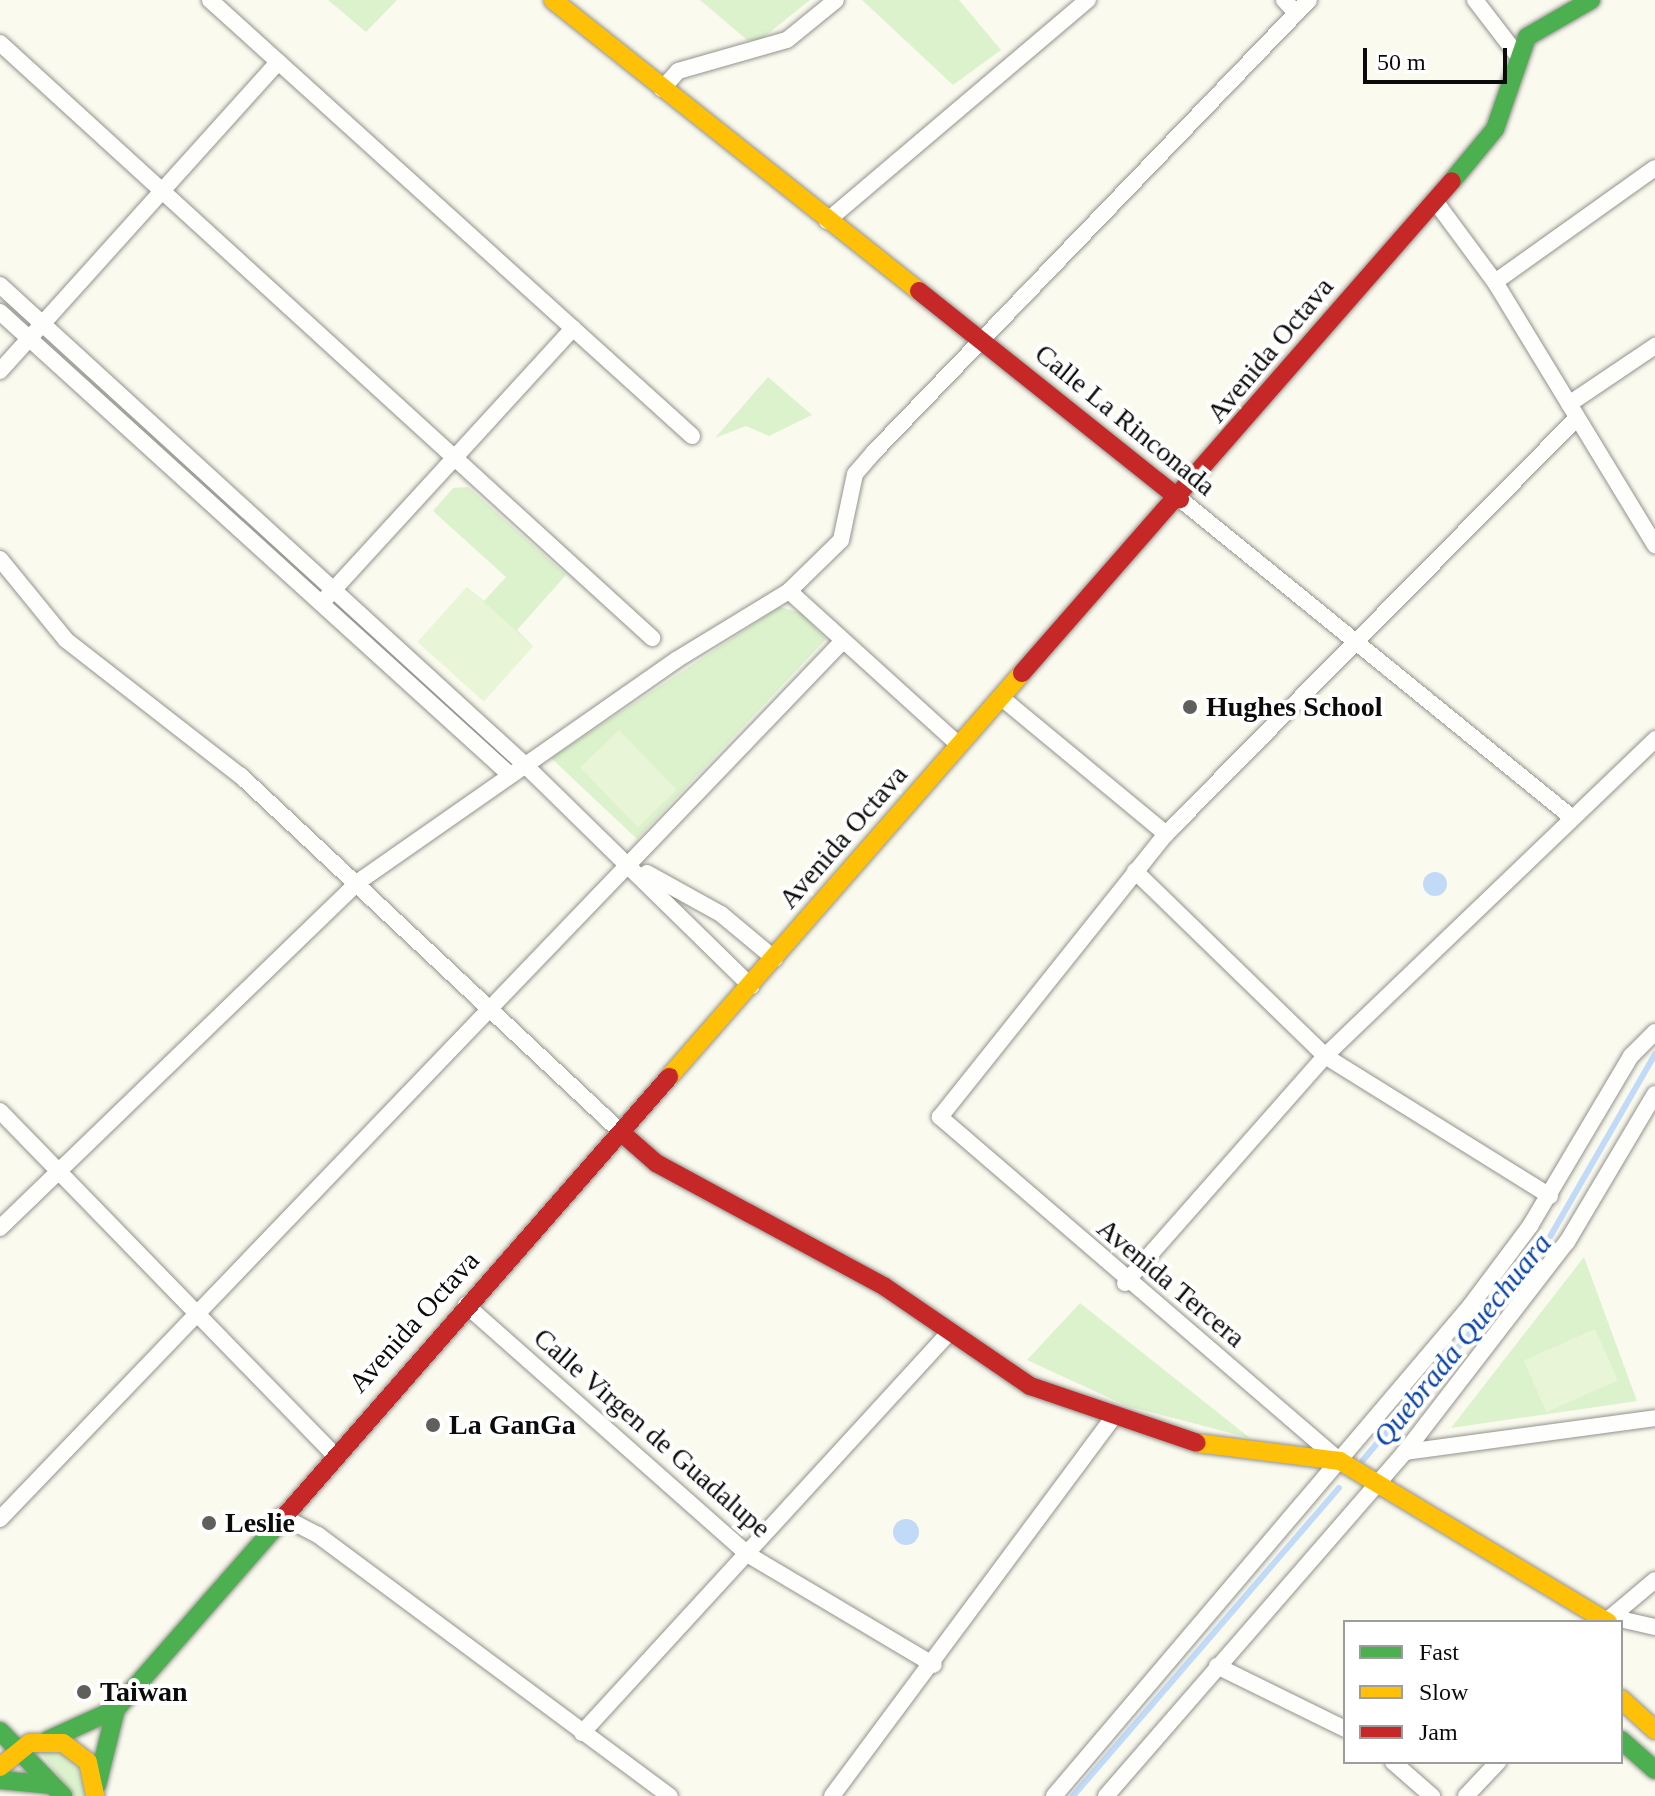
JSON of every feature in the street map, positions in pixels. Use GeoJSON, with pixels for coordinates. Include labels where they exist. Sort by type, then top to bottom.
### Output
{"type":"FeatureCollection","features":[{"type":"Feature","properties":{"kind":"main road","name":"Calle La Rinconada"},"geometry":{"type":"LineString","coordinates":[[553,0],[1180,499]]}},
{"type":"Feature","properties":{"kind":"main road","name":"Avenida Octava"},"geometry":{"type":"LineString","coordinates":[[17,1749],[48,1740],[116,1709],[334,1455],[623,1134],[959,745],[1180,499],[1435,201],[1495,129],[1527,37],[1591,0]]}},
{"type":"Feature","properties":{"kind":"main road"},"geometry":{"type":"LineString","coordinates":[[623,1134],[656,1163],[885,1287],[947,1335],[1030,1386],[1112,1419],[1193,1442],[1340,1461]]}},
{"type":"Feature","properties":{"kind":"main road","name":"Avenida Tercera"},"geometry":{"type":"LineString","coordinates":[[1340,1461],[1373,1484],[1610,1620]]}},
{"type":"Feature","properties":{"kind":"main road"},"geometry":{"type":"LineString","coordinates":[[1623,1701],[1655,1730]]}},
{"type":"Feature","properties":{"kind":"main road","name":"Avenida Octava"},"geometry":{"type":"LineString","coordinates":[[95,1794],[116,1709]]}},
{"type":"Feature","properties":{"kind":"main road"},"geometry":{"type":"LineString","coordinates":[[0,1731],[57,1790]]}},
{"type":"Feature","properties":{"kind":"main road"},"geometry":{"type":"LineString","coordinates":[[48,1740],[77,1751],[95,1794]]}},
{"type":"Feature","properties":{"kind":"main road"},"geometry":{"type":"LineString","coordinates":[[1623,1742],[1655,1770]]}},
{"type":"Feature","properties":{"kind":"main road"},"geometry":{"type":"LineString","coordinates":[[0,1767],[17,1749]]}},
{"type":"Feature","properties":{"kind":"main road"},"geometry":{"type":"LineString","coordinates":[[0,1780],[57,1790]]}},
{"type":"Feature","properties":{"kind":"street"},"geometry":{"type":"LineString","coordinates":[[210,0],[692,436]]}},
{"type":"Feature","properties":{"kind":"street"},"geometry":{"type":"LineString","coordinates":[[662,89],[678,71],[787,40],[836,0]]}},
{"type":"Feature","properties":{"kind":"street"},"geometry":{"type":"LineString","coordinates":[[827,221],[1088,0]]}},
{"type":"Feature","properties":{"kind":"street"},"geometry":{"type":"LineString","coordinates":[[1284,0],[1296,13]]}},
{"type":"Feature","properties":{"kind":"street"},"geometry":{"type":"LineString","coordinates":[[0,1228],[358,882],[509,774],[789,591],[841,540],[855,474],[978,337],[1309,0]]}},
{"type":"Feature","properties":{"kind":"street"},"geometry":{"type":"LineString","coordinates":[[1475,0],[1518,56]]}},
{"type":"Feature","properties":{"kind":"street"},"geometry":{"type":"LineString","coordinates":[[0,43],[652,638]]}},
{"type":"Feature","properties":{"kind":"street"},"geometry":{"type":"LineString","coordinates":[[0,371],[158,188],[278,62]]}},
{"type":"Feature","properties":{"kind":"street"},"geometry":{"type":"LineString","coordinates":[[1495,282],[1655,168]]}},
{"type":"Feature","properties":{"kind":"street"},"geometry":{"type":"LineString","coordinates":[[1435,201],[1495,282],[1569,404],[1574,421],[1652,534]]}},
{"type":"Feature","properties":{"kind":"street"},"geometry":{"type":"LineString","coordinates":[[0,285],[524,764],[628,862],[751,986]]}},
{"type":"Feature","properties":{"kind":"street"},"geometry":{"type":"LineString","coordinates":[[0,312],[509,774]]}},
{"type":"Feature","properties":{"kind":"street"},"geometry":{"type":"LineString","coordinates":[[321,604],[456,460],[573,328]]}},
{"type":"Feature","properties":{"kind":"street"},"geometry":{"type":"LineString","coordinates":[[1569,404],[1655,346]]}},
{"type":"Feature","properties":{"kind":"street"},"geometry":{"type":"LineString","coordinates":[[1550,1196],[1325,1056],[1135,871],[1166,834],[1574,421]]}},
{"type":"Feature","properties":{"kind":"street","name":"Calle La Rinconada"},"geometry":{"type":"LineString","coordinates":[[1180,499],[1568,814]]}},
{"type":"Feature","properties":{"kind":"street"},"geometry":{"type":"LineString","coordinates":[[0,559],[66,640],[241,776],[358,882],[623,1134]]}},
{"type":"Feature","properties":{"kind":"street"},"geometry":{"type":"LineString","coordinates":[[789,591],[959,745]]}},
{"type":"Feature","properties":{"kind":"street"},"geometry":{"type":"LineString","coordinates":[[0,1519],[488,1007],[843,641]]}},
{"type":"Feature","properties":{"kind":"street"},"geometry":{"type":"LineString","coordinates":[[1003,699],[1166,834]]}},
{"type":"Feature","properties":{"kind":"street"},"geometry":{"type":"LineString","coordinates":[[1125,1283],[1325,1056],[1568,814],[1655,739]]}},
{"type":"Feature","properties":{"kind":"street"},"geometry":{"type":"LineString","coordinates":[[628,862],[721,914],[775,959]]}},
{"type":"Feature","properties":{"kind":"street","name":"Avenida Tercera"},"geometry":{"type":"LineString","coordinates":[[1135,871],[940,1117],[1125,1283],[1340,1461]]}},
{"type":"Feature","properties":{"kind":"street"},"geometry":{"type":"LineString","coordinates":[[1054,1796],[1471,1305],[1550,1196],[1631,1056],[1655,1032]]}},
{"type":"Feature","properties":{"kind":"street"},"geometry":{"type":"LineString","coordinates":[[1106,1796],[1373,1484],[1405,1452],[1567,1242],[1655,1094]]}},
{"type":"Feature","properties":{"kind":"street"},"geometry":{"type":"LineString","coordinates":[[0,1111],[334,1455]]}},
{"type":"Feature","properties":{"kind":"street","name":"Calle Virgen de Guadalupe"},"geometry":{"type":"LineString","coordinates":[[466,1305],[747,1554],[934,1665]]}},
{"type":"Feature","properties":{"kind":"street"},"geometry":{"type":"LineString","coordinates":[[582,1733],[947,1335]]}},
{"type":"Feature","properties":{"kind":"street"},"geometry":{"type":"LineString","coordinates":[[1405,1452],[1655,1418]]}},
{"type":"Feature","properties":{"kind":"street"},"geometry":{"type":"LineString","coordinates":[[832,1796],[934,1665],[1112,1419]]}},
{"type":"Feature","properties":{"kind":"street"},"geometry":{"type":"LineString","coordinates":[[281,1516],[318,1535],[670,1796]]}},
{"type":"Feature","properties":{"kind":"street"},"geometry":{"type":"LineString","coordinates":[[1610,1620],[1655,1580]]}},
{"type":"Feature","properties":{"kind":"street"},"geometry":{"type":"LineString","coordinates":[[1623,1622],[1655,1627]]}},
{"type":"Feature","properties":{"kind":"street"},"geometry":{"type":"LineString","coordinates":[[1217,1666],[1343,1728]]}},
{"type":"Feature","properties":{"kind":"street"},"geometry":{"type":"LineString","coordinates":[[1395,1764],[1432,1796]]}},
{"type":"Feature","properties":{"kind":"street"},"geometry":{"type":"LineString","coordinates":[[1466,1796],[1496,1764]]}},
{"type":"Feature","properties":{"kind":"green space"},"geometry":{"type":"Polygon","coordinates":[[[328,0],[397,0],[366,32],[328,0]]]}},
{"type":"Feature","properties":{"kind":"green space"},"geometry":{"type":"Polygon","coordinates":[[[700,0],[810,0],[759,41],[747,40],[700,0]]]}},
{"type":"Feature","properties":{"kind":"green space"},"geometry":{"type":"Polygon","coordinates":[[[862,0],[959,0],[1001,50],[953,85],[862,0]]]}},
{"type":"Feature","properties":{"kind":"green space"},"geometry":{"type":"Polygon","coordinates":[[[768,377],[812,415],[769,436],[746,426],[715,438],[768,377]]]}},
{"type":"Feature","properties":{"kind":"green space"},"geometry":{"type":"Polygon","coordinates":[[[468,487],[566,575],[517,630],[533,646],[484,701],[418,642],[467,587],[484,601],[506,577],[433,511],[453,488],[468,487]]]}},
{"type":"Feature","properties":{"kind":"green space"},"geometry":{"type":"Polygon","coordinates":[[[467,587],[533,647],[484,702],[417,642],[467,587]]]}},
{"type":"Feature","properties":{"kind":"green space"},"geometry":{"type":"Polygon","coordinates":[[[780,607],[801,613],[826,639],[637,839],[551,758],[780,607]]]}},
{"type":"Feature","properties":{"kind":"green space"},"geometry":{"type":"Polygon","coordinates":[[[619,730],[677,790],[638,827],[580,768],[619,730]]]}},
{"type":"Feature","properties":{"kind":"green space"},"geometry":{"type":"Polygon","coordinates":[[[1584,1257],[1637,1401],[1451,1428],[1584,1257]]]}},
{"type":"Feature","properties":{"kind":"green space"},"geometry":{"type":"Polygon","coordinates":[[[1080,1303],[1250,1438],[1127,1406],[1027,1360],[1080,1303]]]}},
{"type":"Feature","properties":{"kind":"green space"},"geometry":{"type":"Polygon","coordinates":[[[1595,1329],[1618,1380],[1547,1412],[1524,1361],[1595,1329]]]}},
{"type":"Feature","properties":{"kind":"green space"},"geometry":{"type":"Polygon","coordinates":[[[39,1751],[64,1754],[78,1767],[85,1796],[75,1796],[39,1751]]]}},
{"type":"Feature","properties":{"kind":"water"},"geometry":{"type":"Polygon","coordinates":[[[1435,872],[1443,876],[1447,884],[1443,892],[1435,896],[1427,892],[1423,884],[1427,876],[1435,872]]]}},
{"type":"Feature","properties":{"kind":"water"},"geometry":{"type":"Polygon","coordinates":[[[906,1519],[915,1523],[919,1532],[915,1541],[906,1545],[897,1541],[893,1532],[897,1523],[906,1519]]]}},
{"type":"Feature","properties":{"kind":"waterway","name":"Quebrada Quechuara"},"geometry":{"type":"LineString","coordinates":[[1363,1460],[1547,1242],[1655,1054]]}},
{"type":"Feature","properties":{"kind":"waterway","name":"Quebrada Quechuara"},"geometry":{"type":"LineString","coordinates":[[1073,1796],[1339,1488]]}},
{"type":"Feature","properties":{"kind":"traffic: fast"},"geometry":{"type":"LineString","coordinates":[[1452,181],[1495,129],[1527,37],[1591,0]]}},
{"type":"Feature","properties":{"kind":"traffic: fast"},"geometry":{"type":"LineString","coordinates":[[48,1740],[116,1709],[284,1517]]}},
{"type":"Feature","properties":{"kind":"traffic: fast"},"geometry":{"type":"LineString","coordinates":[[97,1785],[116,1709]]}},
{"type":"Feature","properties":{"kind":"traffic: fast"},"geometry":{"type":"LineString","coordinates":[[0,1731],[63,1796]]}},
{"type":"Feature","properties":{"kind":"traffic: fast"},"geometry":{"type":"LineString","coordinates":[[1623,1742],[1655,1770]]}},
{"type":"Feature","properties":{"kind":"traffic: fast"},"geometry":{"type":"LineString","coordinates":[[0,1780],[52,1785]]}},
{"type":"Feature","properties":{"kind":"traffic: slow"},"geometry":{"type":"LineString","coordinates":[[553,0],[919,291]]}},
{"type":"Feature","properties":{"kind":"traffic: slow"},"geometry":{"type":"LineString","coordinates":[[669,1077],[1022,673]]}},
{"type":"Feature","properties":{"kind":"traffic: slow"},"geometry":{"type":"LineString","coordinates":[[1197,1443],[1340,1461],[1605,1620]]}},
{"type":"Feature","properties":{"kind":"traffic: slow"},"geometry":{"type":"LineString","coordinates":[[1623,1701],[1655,1730]]}},
{"type":"Feature","properties":{"kind":"traffic: slow"},"geometry":{"type":"LineString","coordinates":[[0,1767],[30,1743],[63,1743],[88,1762],[95,1796]]}},
{"type":"Feature","properties":{"kind":"traffic: jam"},"geometry":{"type":"LineString","coordinates":[[1022,673],[1452,181]]}},
{"type":"Feature","properties":{"kind":"traffic: jam"},"geometry":{"type":"LineString","coordinates":[[919,291],[1180,499]]}},
{"type":"Feature","properties":{"kind":"traffic: jam"},"geometry":{"type":"LineString","coordinates":[[284,1517],[669,1077]]}},
{"type":"Feature","properties":{"kind":"traffic: jam"},"geometry":{"type":"LineString","coordinates":[[623,1134],[656,1163],[885,1287],[1030,1386],[1197,1443]]}},
{"type":"Feature","properties":{"kind":"place","name":"Hughes School"},"geometry":{"type":"Point","coordinates":[1190,707]}},
{"type":"Feature","properties":{"kind":"place","name":"La GanGa"},"geometry":{"type":"Point","coordinates":[433,1425]}},
{"type":"Feature","properties":{"kind":"place","name":"Leslie"},"geometry":{"type":"Point","coordinates":[209,1523]}},
{"type":"Feature","properties":{"kind":"place","name":"Taiwan"},"geometry":{"type":"Point","coordinates":[84,1692]}}]}
